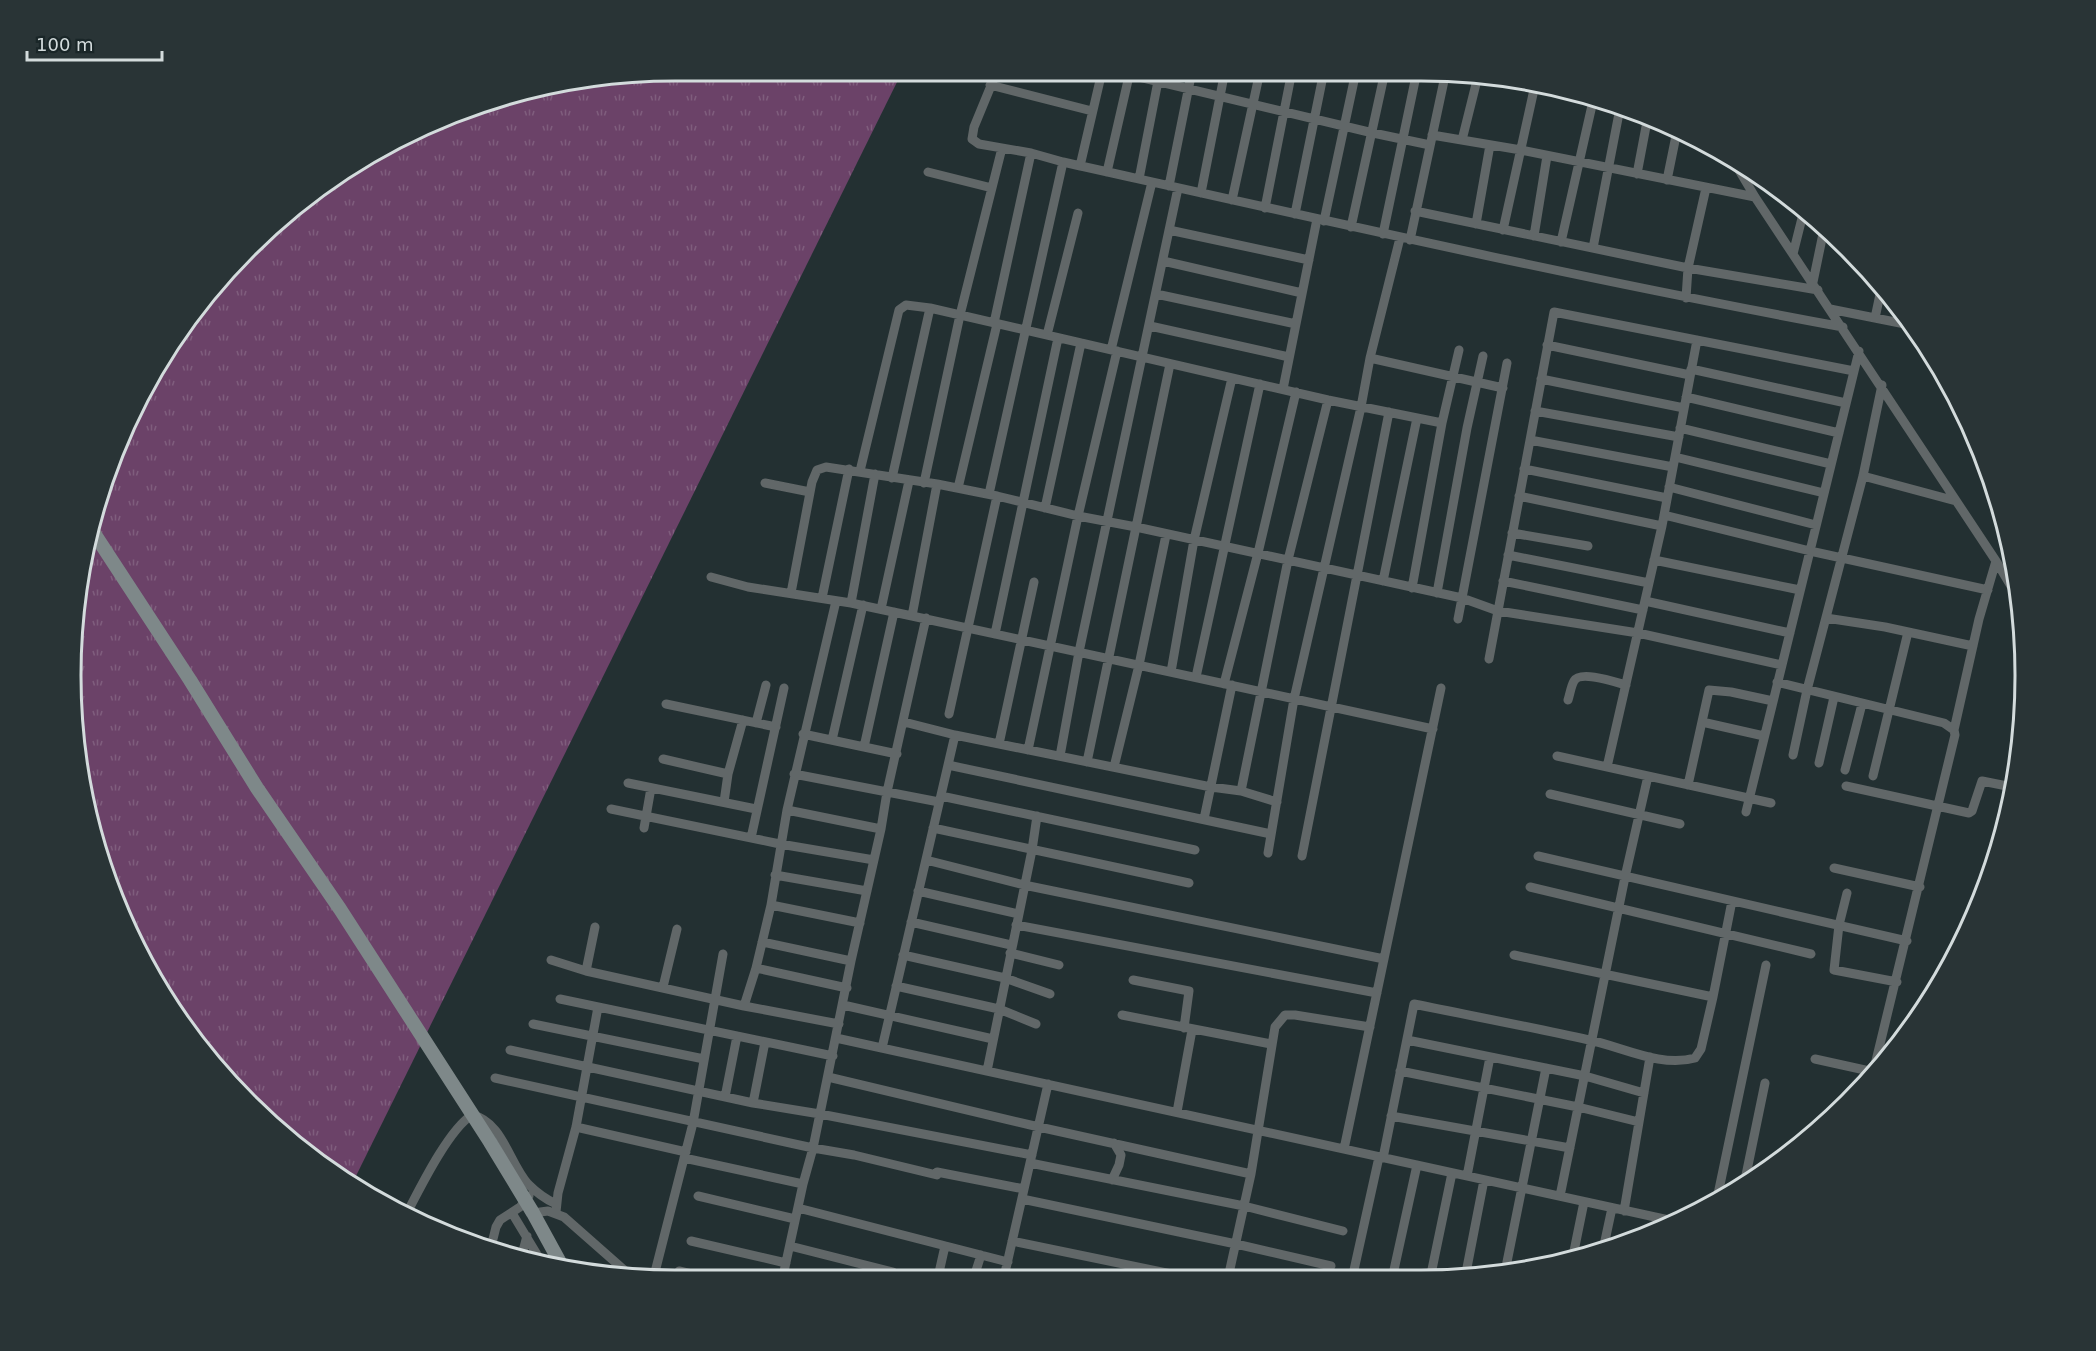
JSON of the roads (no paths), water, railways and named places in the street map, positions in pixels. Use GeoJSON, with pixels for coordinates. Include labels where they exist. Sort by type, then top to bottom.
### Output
{"type":"FeatureCollection","features":[{"type":"Feature","properties":{"kind":"street"},"geometry":{"type":"LineString","coordinates":[[992,81],[974,127],[972,139],[979,144],[1031,153],[1400,238],[1686,298],[1843,327]]}},
{"type":"Feature","properties":{"kind":"street"},"geometry":{"type":"LineString","coordinates":[[995,81],[1092,111]]}},
{"type":"Feature","properties":{"kind":"street"},"geometry":{"type":"LineString","coordinates":[[1080,166],[1100,81]]}},
{"type":"Feature","properties":{"kind":"street"},"geometry":{"type":"LineString","coordinates":[[1107,172],[1128,81]]}},
{"type":"Feature","properties":{"kind":"street"},"geometry":{"type":"LineString","coordinates":[[1139,179],[1157,81]]}},
{"type":"Feature","properties":{"kind":"street"},"geometry":{"type":"LineString","coordinates":[[1167,81],[1403,140],[1462,140],[1755,197]]}},
{"type":"Feature","properties":{"kind":"street"},"geometry":{"type":"LineString","coordinates":[[1060,756],[1079,652],[1169,230],[1190,81]]}},
{"type":"Feature","properties":{"kind":"street"},"geometry":{"type":"LineString","coordinates":[[1201,193],[1223,81]]}},
{"type":"Feature","properties":{"kind":"street"},"geometry":{"type":"LineString","coordinates":[[1232,200],[1258,81]]}},
{"type":"Feature","properties":{"kind":"street"},"geometry":{"type":"LineString","coordinates":[[1265,207],[1291,81]]}},
{"type":"Feature","properties":{"kind":"street"},"geometry":{"type":"LineString","coordinates":[[1295,214],[1322,81]]}},
{"type":"Feature","properties":{"kind":"street"},"geometry":{"type":"LineString","coordinates":[[1283,389],[1309,260],[1354,81]]}},
{"type":"Feature","properties":{"kind":"street"},"geometry":{"type":"LineString","coordinates":[[1351,227],[1383,81]]}},
{"type":"Feature","properties":{"kind":"street"},"geometry":{"type":"LineString","coordinates":[[1383,234],[1415,81]]}},
{"type":"Feature","properties":{"kind":"street"},"geometry":{"type":"LineString","coordinates":[[1410,240],[1444,82]]}},
{"type":"Feature","properties":{"kind":"street"},"geometry":{"type":"LineString","coordinates":[[1462,140],[1476,84]]}},
{"type":"Feature","properties":{"kind":"street"},"geometry":{"type":"LineString","coordinates":[[1503,230],[1534,92]]}},
{"type":"Feature","properties":{"kind":"street"},"geometry":{"type":"LineString","coordinates":[[1561,242],[1577,162],[1592,107]]}},
{"type":"Feature","properties":{"kind":"street"},"geometry":{"type":"LineString","coordinates":[[1593,248],[1618,115]]}},
{"type":"Feature","properties":{"kind":"street"},"geometry":{"type":"LineString","coordinates":[[1637,174],[1646,125]]}},
{"type":"Feature","properties":{"kind":"street"},"geometry":{"type":"LineString","coordinates":[[1667,180],[1675,139]]}},
{"type":"Feature","properties":{"kind":"street"},"geometry":{"type":"LineString","coordinates":[[1476,224],[1490,145]]}},
{"type":"Feature","properties":{"kind":"street"},"geometry":{"type":"LineString","coordinates":[[924,483],[960,315],[1002,148]]}},
{"type":"Feature","properties":{"kind":"street"},"geometry":{"type":"LineString","coordinates":[[958,488],[1031,153]]}},
{"type":"Feature","properties":{"kind":"street"},"geometry":{"type":"LineString","coordinates":[[1534,236],[1547,156]]}},
{"type":"Feature","properties":{"kind":"street"},"geometry":{"type":"LineString","coordinates":[[949,714],[969,628],[1024,330],[1064,162]]}},
{"type":"Feature","properties":{"kind":"street"},"geometry":{"type":"LineString","coordinates":[[928,172],[992,188]]}},
{"type":"Feature","properties":{"kind":"street"},"geometry":{"type":"LineString","coordinates":[[1742,176],[2007,577]]}},
{"type":"Feature","properties":{"kind":"street"},"geometry":{"type":"LineString","coordinates":[[1028,750],[1152,182]]}},
{"type":"Feature","properties":{"kind":"street"},"geometry":{"type":"LineString","coordinates":[[1686,298],[1688,268],[1706,188]]}},
{"type":"Feature","properties":{"kind":"street"},"geometry":{"type":"LineString","coordinates":[[1415,211],[1688,268],[1815,286]]}},
{"type":"Feature","properties":{"kind":"street"},"geometry":{"type":"LineString","coordinates":[[1047,335],[1078,213]]}},
{"type":"Feature","properties":{"kind":"street"},"geometry":{"type":"LineString","coordinates":[[1793,254],[1801,220]]}},
{"type":"Feature","properties":{"kind":"street"},"geometry":{"type":"LineString","coordinates":[[1169,230],[1309,260]]}},
{"type":"Feature","properties":{"kind":"street"},"geometry":{"type":"LineString","coordinates":[[1268,853],[1294,699],[1370,358],[1400,238]]}},
{"type":"Feature","properties":{"kind":"street"},"geometry":{"type":"LineString","coordinates":[[1815,286],[1823,238]]}},
{"type":"Feature","properties":{"kind":"street"},"geometry":{"type":"LineString","coordinates":[[1163,261],[1302,292]]}},
{"type":"Feature","properties":{"kind":"street"},"geometry":{"type":"LineString","coordinates":[[1156,294],[1296,324]]}},
{"type":"Feature","properties":{"kind":"street"},"geometry":{"type":"LineString","coordinates":[[1875,318],[1879,299]]}},
{"type":"Feature","properties":{"kind":"street"},"geometry":{"type":"LineString","coordinates":[[860,471],[899,310],[906,305],[930,308],[1328,400],[1442,423]]}},
{"type":"Feature","properties":{"kind":"street"},"geometry":{"type":"LineString","coordinates":[[892,478],[930,308]]}},
{"type":"Feature","properties":{"kind":"street"},"geometry":{"type":"LineString","coordinates":[[1830,309],[1897,321]]}},
{"type":"Feature","properties":{"kind":"street"},"geometry":{"type":"LineString","coordinates":[[1489,658],[1554,312],[1854,371]]}},
{"type":"Feature","properties":{"kind":"street"},"geometry":{"type":"LineString","coordinates":[[1150,326],[1289,357]]}},
{"type":"Feature","properties":{"kind":"street"},"geometry":{"type":"LineString","coordinates":[[995,634],[1058,338]]}},
{"type":"Feature","properties":{"kind":"street"},"geometry":{"type":"LineString","coordinates":[[1607,767],[1662,526],[1697,340]]}},
{"type":"Feature","properties":{"kind":"street"},"geometry":{"type":"LineString","coordinates":[[1045,508],[1081,343]]}},
{"type":"Feature","properties":{"kind":"street"},"geometry":{"type":"LineString","coordinates":[[1548,345],[1846,403]]}},
{"type":"Feature","properties":{"kind":"street"},"geometry":{"type":"LineString","coordinates":[[1412,588],[1442,423],[1459,350]]}},
{"type":"Feature","properties":{"kind":"street"},"geometry":{"type":"LineString","coordinates":[[1746,812],[1859,351]]}},
{"type":"Feature","properties":{"kind":"street"},"geometry":{"type":"LineString","coordinates":[[1437,593],[1476,382],[1483,356]]}},
{"type":"Feature","properties":{"kind":"street"},"geometry":{"type":"LineString","coordinates":[[1370,358],[1503,388]]}},
{"type":"Feature","properties":{"kind":"street"},"geometry":{"type":"LineString","coordinates":[[1458,619],[1507,363]]}},
{"type":"Feature","properties":{"kind":"street"},"geometry":{"type":"LineString","coordinates":[[1087,762],[1170,364]]}},
{"type":"Feature","properties":{"kind":"street"},"geometry":{"type":"LineString","coordinates":[[1171,672],[1194,540],[1232,378]]}},
{"type":"Feature","properties":{"kind":"street"},"geometry":{"type":"LineString","coordinates":[[1541,379],[1684,408]]}},
{"type":"Feature","properties":{"kind":"street"},"geometry":{"type":"LineString","coordinates":[[1196,677],[1260,384]]}},
{"type":"Feature","properties":{"kind":"street"},"geometry":{"type":"LineString","coordinates":[[1794,755],[1807,690],[1863,476],[1882,386]]}},
{"type":"Feature","properties":{"kind":"street"},"geometry":{"type":"LineString","coordinates":[[1204,819],[1228,684],[1296,392]]}},
{"type":"Feature","properties":{"kind":"street"},"geometry":{"type":"LineString","coordinates":[[1686,397],[1839,433]]}},
{"type":"Feature","properties":{"kind":"street"},"geometry":{"type":"LineString","coordinates":[[1241,791],[1288,560],[1328,400]]}},
{"type":"Feature","properties":{"kind":"street"},"geometry":{"type":"LineString","coordinates":[[1535,411],[1679,432],[1831,464]]}},
{"type":"Feature","properties":{"kind":"street"},"geometry":{"type":"LineString","coordinates":[[1302,856],[1389,412]]}},
{"type":"Feature","properties":{"kind":"street"},"geometry":{"type":"LineString","coordinates":[[1383,582],[1417,418]]}},
{"type":"Feature","properties":{"kind":"street"},"geometry":{"type":"LineString","coordinates":[[1530,440],[1674,462],[1824,493]]}},
{"type":"Feature","properties":{"kind":"street"},"geometry":{"type":"LineString","coordinates":[[791,593],[810,492],[817,470],[820,468],[849,469],[993,495],[1078,516],[1462,598],[1498,611],[1638,633],[1782,665]]}},
{"type":"Feature","properties":{"kind":"street"},"geometry":{"type":"LineString","coordinates":[[822,598],[849,469]]}},
{"type":"Feature","properties":{"kind":"street"},"geometry":{"type":"LineString","coordinates":[[1524,469],[1667,498]]}},
{"type":"Feature","properties":{"kind":"street"},"geometry":{"type":"LineString","coordinates":[[851,603],[875,474]]}},
{"type":"Feature","properties":{"kind":"street"},"geometry":{"type":"LineString","coordinates":[[1863,476],[1956,501]]}},
{"type":"Feature","properties":{"kind":"street"},"geometry":{"type":"LineString","coordinates":[[881,609],[909,481]]}},
{"type":"Feature","properties":{"kind":"street"},"geometry":{"type":"LineString","coordinates":[[765,483],[810,492]]}},
{"type":"Feature","properties":{"kind":"street"},"geometry":{"type":"LineString","coordinates":[[912,616],[937,484]]}},
{"type":"Feature","properties":{"kind":"street"},"geometry":{"type":"LineString","coordinates":[[1669,487],[1816,525]]}},
{"type":"Feature","properties":{"kind":"street"},"geometry":{"type":"LineString","coordinates":[[1519,496],[1662,526]]}},
{"type":"Feature","properties":{"kind":"street"},"geometry":{"type":"LineString","coordinates":[[1664,515],[1810,551],[1988,590]]}},
{"type":"Feature","properties":{"kind":"street"},"geometry":{"type":"LineString","coordinates":[[1512,533],[1588,546]]}},
{"type":"Feature","properties":{"kind":"street"},"geometry":{"type":"LineString","coordinates":[[1114,767],[1139,665],[1166,535]]}},
{"type":"Feature","properties":{"kind":"street"},"geometry":{"type":"LineString","coordinates":[[97,538],[178,661],[257,788],[340,909],[472,1115],[530,1195],[533,1213],[558,1259]]}},
{"type":"Feature","properties":{"kind":"street"},"geometry":{"type":"LineString","coordinates":[[1508,555],[1649,583]]}},
{"type":"Feature","properties":{"kind":"street"},"geometry":{"type":"LineString","coordinates":[[1654,560],[1800,590]]}},
{"type":"Feature","properties":{"kind":"street"},"geometry":{"type":"LineString","coordinates":[[1879,1053],[1953,750],[1954,730],[1973,646],[1996,561]]}},
{"type":"Feature","properties":{"kind":"street"},"geometry":{"type":"LineString","coordinates":[[711,577],[748,587],[863,605],[926,618],[1433,729]]}},
{"type":"Feature","properties":{"kind":"street"},"geometry":{"type":"LineString","coordinates":[[1503,581],[1790,633]]}},
{"type":"Feature","properties":{"kind":"street"},"geometry":{"type":"LineString","coordinates":[[999,744],[1034,582]]}},
{"type":"Feature","properties":{"kind":"street"},"geometry":{"type":"LineString","coordinates":[[744,1006],[771,905],[794,774],[836,601]]}},
{"type":"Feature","properties":{"kind":"street"},"geometry":{"type":"LineString","coordinates":[[832,740],[863,605]]}},
{"type":"Feature","properties":{"kind":"street"},"geometry":{"type":"LineString","coordinates":[[864,747],[894,612]]}},
{"type":"Feature","properties":{"kind":"street"},"geometry":{"type":"LineString","coordinates":[[786,1270],[795,1219],[813,1148],[887,792],[926,618]]}},
{"type":"Feature","properties":{"kind":"street"},"geometry":{"type":"LineString","coordinates":[[1826,618],[1973,646]]}},
{"type":"Feature","properties":{"kind":"street"},"geometry":{"type":"LineString","coordinates":[[1873,776],[1908,632]]}},
{"type":"Feature","properties":{"kind":"street"},"geometry":{"type":"LineString","coordinates":[[1568,700],[1575,679],[1579,676],[1626,685]]}},
{"type":"Feature","properties":{"kind":"street"},"geometry":{"type":"LineString","coordinates":[[1778,682],[1944,723],[1954,730]]}},
{"type":"Feature","properties":{"kind":"street"},"geometry":{"type":"LineString","coordinates":[[756,723],[766,685]]}},
{"type":"Feature","properties":{"kind":"street"},"geometry":{"type":"LineString","coordinates":[[751,838],[784,688]]}},
{"type":"Feature","properties":{"kind":"street"},"geometry":{"type":"LineString","coordinates":[[1344,1149],[1441,688]]}},
{"type":"Feature","properties":{"kind":"street"},"geometry":{"type":"LineString","coordinates":[[1688,785],[1709,690],[1773,701]]}},
{"type":"Feature","properties":{"kind":"street"},"geometry":{"type":"LineString","coordinates":[[1819,763],[1834,696]]}},
{"type":"Feature","properties":{"kind":"street"},"geometry":{"type":"LineString","coordinates":[[666,704],[776,727]]}},
{"type":"Feature","properties":{"kind":"street"},"geometry":{"type":"LineString","coordinates":[[1845,770],[1862,704]]}},
{"type":"Feature","properties":{"kind":"street"},"geometry":{"type":"LineString","coordinates":[[724,802],[728,774],[743,720]]}},
{"type":"Feature","properties":{"kind":"street"},"geometry":{"type":"LineString","coordinates":[[904,722],[1028,750],[1241,791],[1276,802]]}},
{"type":"Feature","properties":{"kind":"street"},"geometry":{"type":"LineString","coordinates":[[1702,722],[1764,735]]}},
{"type":"Feature","properties":{"kind":"street"},"geometry":{"type":"LineString","coordinates":[[803,734],[897,754]]}},
{"type":"Feature","properties":{"kind":"street"},"geometry":{"type":"LineString","coordinates":[[882,1048],[955,735]]}},
{"type":"Feature","properties":{"kind":"street"},"geometry":{"type":"LineString","coordinates":[[1557,756],[1771,803]]}},
{"type":"Feature","properties":{"kind":"street"},"geometry":{"type":"LineString","coordinates":[[663,759],[728,774]]}},
{"type":"Feature","properties":{"kind":"street"},"geometry":{"type":"LineString","coordinates":[[948,765],[1271,834]]}},
{"type":"Feature","properties":{"kind":"street"},"geometry":{"type":"LineString","coordinates":[[794,774],[887,792],[1037,816],[1195,850]]}},
{"type":"Feature","properties":{"kind":"street"},"geometry":{"type":"LineString","coordinates":[[1560,1196],[1648,776]]}},
{"type":"Feature","properties":{"kind":"street"},"geometry":{"type":"LineString","coordinates":[[1846,786],[1969,813],[1972,811],[1982,781],[2005,786]]}},
{"type":"Feature","properties":{"kind":"street"},"geometry":{"type":"LineString","coordinates":[[628,783],[756,809]]}},
{"type":"Feature","properties":{"kind":"street"},"geometry":{"type":"LineString","coordinates":[[644,828],[651,788]]}},
{"type":"Feature","properties":{"kind":"street"},"geometry":{"type":"LineString","coordinates":[[1550,794],[1680,824]]}},
{"type":"Feature","properties":{"kind":"street"},"geometry":{"type":"LineString","coordinates":[[611,809],[780,844],[874,860]]}},
{"type":"Feature","properties":{"kind":"street"},"geometry":{"type":"LineString","coordinates":[[787,810],[881,828]]}},
{"type":"Feature","properties":{"kind":"street"},"geometry":{"type":"LineString","coordinates":[[987,1071],[1037,816]]}},
{"type":"Feature","properties":{"kind":"street"},"geometry":{"type":"LineString","coordinates":[[933,828],[1189,883]]}},
{"type":"Feature","properties":{"kind":"street"},"geometry":{"type":"LineString","coordinates":[[1538,855],[1907,941]]}},
{"type":"Feature","properties":{"kind":"street"},"geometry":{"type":"LineString","coordinates":[[926,860],[1024,885],[1384,960]]}},
{"type":"Feature","properties":{"kind":"street"},"geometry":{"type":"LineString","coordinates":[[1834,868],[1920,887]]}},
{"type":"Feature","properties":{"kind":"street"},"geometry":{"type":"LineString","coordinates":[[775,875],[867,891]]}},
{"type":"Feature","properties":{"kind":"street"},"geometry":{"type":"LineString","coordinates":[[1530,886],[1811,954]]}},
{"type":"Feature","properties":{"kind":"street"},"geometry":{"type":"LineString","coordinates":[[918,891],[1019,914]]}},
{"type":"Feature","properties":{"kind":"street"},"geometry":{"type":"LineString","coordinates":[[1847,893],[1839,925],[1834,970],[1897,982]]}},
{"type":"Feature","properties":{"kind":"street"},"geometry":{"type":"LineString","coordinates":[[1355,1270],[1414,1004],[1592,1040],[1650,1057],[1685,1061],[1695,1058],[1701,1048],[1732,901]]}},
{"type":"Feature","properties":{"kind":"street"},"geometry":{"type":"LineString","coordinates":[[771,905],[860,923]]}},
{"type":"Feature","properties":{"kind":"street"},"geometry":{"type":"LineString","coordinates":[[911,922],[1059,965]]}},
{"type":"Feature","properties":{"kind":"street"},"geometry":{"type":"LineString","coordinates":[[1016,925],[1377,993]]}},
{"type":"Feature","properties":{"kind":"street"},"geometry":{"type":"LineString","coordinates":[[586,971],[595,927]]}},
{"type":"Feature","properties":{"kind":"street"},"geometry":{"type":"LineString","coordinates":[[663,987],[677,929]]}},
{"type":"Feature","properties":{"kind":"street"},"geometry":{"type":"LineString","coordinates":[[762,942],[851,961]]}},
{"type":"Feature","properties":{"kind":"street"},"geometry":{"type":"LineString","coordinates":[[656,1269],[693,1123],[723,954]]}},
{"type":"Feature","properties":{"kind":"street"},"geometry":{"type":"LineString","coordinates":[[903,955],[1005,978],[1050,994]]}},
{"type":"Feature","properties":{"kind":"street"},"geometry":{"type":"LineString","coordinates":[[1514,955],[1713,997]]}},
{"type":"Feature","properties":{"kind":"street"},"geometry":{"type":"LineString","coordinates":[[551,960],[586,971],[744,1006],[839,1024]]}},
{"type":"Feature","properties":{"kind":"street"},"geometry":{"type":"LineString","coordinates":[[1719,1189],[1766,965]]}},
{"type":"Feature","properties":{"kind":"street"},"geometry":{"type":"LineString","coordinates":[[756,968],[847,988]]}},
{"type":"Feature","properties":{"kind":"street"},"geometry":{"type":"LineString","coordinates":[[1133,980],[1189,991],[1188,1029],[1177,1112]]}},
{"type":"Feature","properties":{"kind":"street"},"geometry":{"type":"LineString","coordinates":[[896,986],[999,1010],[1036,1024]]}},
{"type":"Feature","properties":{"kind":"street"},"geometry":{"type":"LineString","coordinates":[[560,999],[833,1056]]}},
{"type":"Feature","properties":{"kind":"street"},"geometry":{"type":"LineString","coordinates":[[843,1005],[993,1038]]}},
{"type":"Feature","properties":{"kind":"street"},"geometry":{"type":"LineString","coordinates":[[556,1208],[576,1127],[598,1007]]}},
{"type":"Feature","properties":{"kind":"street"},"geometry":{"type":"LineString","coordinates":[[1122,1015],[1271,1044]]}},
{"type":"Feature","properties":{"kind":"street"},"geometry":{"type":"LineString","coordinates":[[1230,1270],[1259,1131],[1275,1027],[1285,1015],[1295,1015],[1370,1027]]}},
{"type":"Feature","properties":{"kind":"street"},"geometry":{"type":"LineString","coordinates":[[533,1024],[704,1059]]}},
{"type":"Feature","properties":{"kind":"street"},"geometry":{"type":"LineString","coordinates":[[725,1097],[737,1036]]}},
{"type":"Feature","properties":{"kind":"street"},"geometry":{"type":"LineString","coordinates":[[836,1038],[1560,1196],[1659,1220]]}},
{"type":"Feature","properties":{"kind":"street"},"geometry":{"type":"LineString","coordinates":[[1407,1040],[1585,1076],[1644,1093]]}},
{"type":"Feature","properties":{"kind":"street"},"geometry":{"type":"LineString","coordinates":[[753,1103],[765,1042]]}},
{"type":"Feature","properties":{"kind":"street"},"geometry":{"type":"LineString","coordinates":[[510,1050],[753,1103],[820,1114],[1031,1159],[1112,1179],[1244,1206],[1343,1231]]}},
{"type":"Feature","properties":{"kind":"street"},"geometry":{"type":"LineString","coordinates":[[1467,1176],[1490,1057]]}},
{"type":"Feature","properties":{"kind":"street"},"geometry":{"type":"LineString","coordinates":[[1624,1211],[1650,1057]]}},
{"type":"Feature","properties":{"kind":"street"},"geometry":{"type":"LineString","coordinates":[[1815,1059],[1864,1070]]}},
{"type":"Feature","properties":{"kind":"street"},"geometry":{"type":"LineString","coordinates":[[1507,1264],[1546,1068]]}},
{"type":"Feature","properties":{"kind":"street"},"geometry":{"type":"LineString","coordinates":[[1400,1071],[1578,1107],[1639,1122]]}},
{"type":"Feature","properties":{"kind":"street"},"geometry":{"type":"LineString","coordinates":[[828,1077],[1251,1174]]}},
{"type":"Feature","properties":{"kind":"street"},"geometry":{"type":"LineString","coordinates":[[495,1078],[693,1123],[854,1155],[1330,1266]]}},
{"type":"Feature","properties":{"kind":"street"},"geometry":{"type":"LineString","coordinates":[[1746,1173],[1765,1083]]}},
{"type":"Feature","properties":{"kind":"street"},"geometry":{"type":"LineString","coordinates":[[1006,1270],[1048,1084]]}},
{"type":"Feature","properties":{"kind":"street"},"geometry":{"type":"LineString","coordinates":[[410,1207],[444,1148],[466,1119],[472,1115]]}},
{"type":"Feature","properties":{"kind":"street"},"geometry":{"type":"LineString","coordinates":[[1391,1116],[1570,1148]]}},
{"type":"Feature","properties":{"kind":"street"},"geometry":{"type":"LineString","coordinates":[[576,1127],[803,1184]]}},
{"type":"Feature","properties":{"kind":"street"},"geometry":{"type":"LineString","coordinates":[[1112,1179],[1121,1155],[1114,1143]]}},
{"type":"Feature","properties":{"kind":"street"},"geometry":{"type":"LineString","coordinates":[[1394,1270],[1417,1165]]}},
{"type":"Feature","properties":{"kind":"street"},"geometry":{"type":"LineString","coordinates":[[1432,1270],[1452,1173]]}},
{"type":"Feature","properties":{"kind":"street"},"geometry":{"type":"LineString","coordinates":[[1467,1268],[1484,1180]]}},
{"type":"Feature","properties":{"kind":"street"},"geometry":{"type":"LineString","coordinates":[[530,1195],[556,1208],[623,1268]]}},
{"type":"Feature","properties":{"kind":"street"},"geometry":{"type":"LineString","coordinates":[[493,1241],[496,1227],[503,1217],[520,1207],[530,1195]]}},
{"type":"Feature","properties":{"kind":"street"},"geometry":{"type":"LineString","coordinates":[[698,1196],[795,1219]]}},
{"type":"Feature","properties":{"kind":"street"},"geometry":{"type":"LineString","coordinates":[[1574,1250],[1584,1202]]}},
{"type":"Feature","properties":{"kind":"street"},"geometry":{"type":"LineString","coordinates":[[533,1213],[556,1208]]}},
{"type":"Feature","properties":{"kind":"street"},"geometry":{"type":"LineString","coordinates":[[798,1208],[1008,1262]]}},
{"type":"Feature","properties":{"kind":"street"},"geometry":{"type":"LineString","coordinates":[[1606,1240],[1612,1208]]}},
{"type":"Feature","properties":{"kind":"street"},"geometry":{"type":"LineString","coordinates":[[512,1213],[537,1254]]}},
{"type":"Feature","properties":{"kind":"street"},"geometry":{"type":"LineString","coordinates":[[523,1250],[527,1236]]}},
{"type":"Feature","properties":{"kind":"street"},"geometry":{"type":"LineString","coordinates":[[691,1240],[786,1263]]}},
{"type":"Feature","properties":{"kind":"street"},"geometry":{"type":"LineString","coordinates":[[1012,1241],[1152,1270]]}},
{"type":"Feature","properties":{"kind":"street"},"geometry":{"type":"LineString","coordinates":[[790,1246],[885,1270]]}},
{"type":"Feature","properties":{"kind":"street"},"geometry":{"type":"LineString","coordinates":[[940,1270],[945,1246]]}},
{"type":"Feature","properties":{"kind":"street"},"geometry":{"type":"LineString","coordinates":[[976,1270],[981,1255]]}}]}
